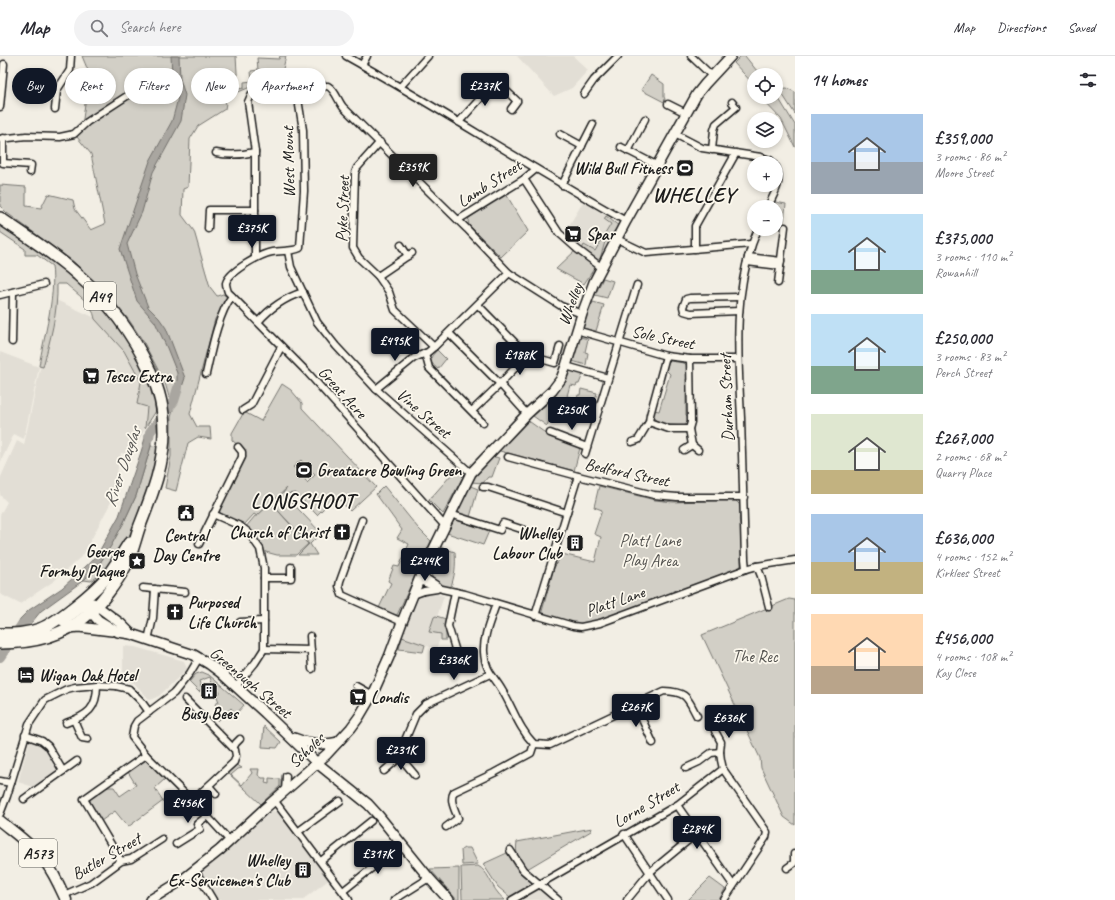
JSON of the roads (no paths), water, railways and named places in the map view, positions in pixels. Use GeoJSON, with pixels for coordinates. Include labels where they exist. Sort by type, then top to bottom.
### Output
{"type":"FeatureCollection","features":[{"type":"Feature","properties":{"kind":"highway","name":"A49"},"geometry":{"type":"LineString","coordinates":[[0,218],[78,274],[110,306],[130,335],[151,372],[161,406],[163,425],[163,451],[159,473],[126,565],[105,596],[88,606],[61,616],[40,629],[10,641]]}},
{"type":"Feature","properties":{"kind":"highway","name":"A49"},"geometry":{"type":"LineString","coordinates":[[10,641],[43,638],[69,628],[86,616],[88,606],[139,530]]}},
{"type":"Feature","properties":{"kind":"main road","name":"Whelley"},"geometry":{"type":"LineString","coordinates":[[420,578],[471,473],[527,414],[552,391],[561,379],[582,314],[602,267],[626,221],[656,165],[698,94],[712,76],[731,56]]}},
{"type":"Feature","properties":{"kind":"main road","name":"Scholes"},"geometry":{"type":"LineString","coordinates":[[150,900],[195,870],[230,841],[317,763],[338,742],[359,717],[372,696],[420,578]]}},
{"type":"Feature","properties":{"kind":"main road","name":"Greenough Street"},"geometry":{"type":"LineString","coordinates":[[88,606],[100,622],[118,632],[131,634],[199,658],[221,673],[317,763],[368,804],[449,900]]}},
{"type":"Feature","properties":{"kind":"main road","name":"Greenough Street"},"geometry":{"type":"LineString","coordinates":[[88,606],[120,623],[131,634]]}},
{"type":"Feature","properties":{"kind":"main road"},"geometry":{"type":"LineString","coordinates":[[69,628],[79,627],[118,632]]}},
{"type":"Feature","properties":{"kind":"main road"},"geometry":{"type":"LineString","coordinates":[[290,737],[321,745],[338,742]]}},
{"type":"Feature","properties":{"kind":"main road","name":"A573"},"geometry":{"type":"LineString","coordinates":[[0,822],[40,855],[52,872],[65,898]]}},
{"type":"Feature","properties":{"kind":"street"},"geometry":{"type":"LineString","coordinates":[[54,105],[57,90],[70,70],[71,56]]}},
{"type":"Feature","properties":{"kind":"street"},"geometry":{"type":"LineString","coordinates":[[346,56],[460,122],[562,185],[626,221]]}},
{"type":"Feature","properties":{"kind":"street"},"geometry":{"type":"LineString","coordinates":[[362,65],[367,56]]}},
{"type":"Feature","properties":{"kind":"street"},"geometry":{"type":"LineString","coordinates":[[400,87],[428,56]]}},
{"type":"Feature","properties":{"kind":"street"},"geometry":{"type":"LineString","coordinates":[[584,94],[594,80],[618,56]]}},
{"type":"Feature","properties":{"kind":"street"},"geometry":{"type":"LineString","coordinates":[[691,56],[712,76]]}},
{"type":"Feature","properties":{"kind":"street"},"geometry":{"type":"LineString","coordinates":[[0,107],[4,64]]}},
{"type":"Feature","properties":{"kind":"street"},"geometry":{"type":"LineString","coordinates":[[460,122],[496,81],[517,101],[511,109]]}},
{"type":"Feature","properties":{"kind":"street"},"geometry":{"type":"LineString","coordinates":[[326,86],[330,87],[336,93],[343,107],[380,142],[510,273],[561,306],[582,314]]}},
{"type":"Feature","properties":{"kind":"street"},"geometry":{"type":"LineString","coordinates":[[30,172],[31,165],[3,163],[2,139],[26,136],[60,137],[74,134],[87,122],[124,98]]}},
{"type":"Feature","properties":{"kind":"street"},"geometry":{"type":"LineString","coordinates":[[248,104],[255,152],[255,258]]}},
{"type":"Feature","properties":{"kind":"street","name":"West Mount"},"geometry":{"type":"LineString","coordinates":[[288,250],[300,248],[304,191],[303,130],[299,104]]}},
{"type":"Feature","properties":{"kind":"street"},"geometry":{"type":"LineString","coordinates":[[668,104],[686,113]]}},
{"type":"Feature","properties":{"kind":"street"},"geometry":{"type":"LineString","coordinates":[[712,150],[716,124],[736,106]]}},
{"type":"Feature","properties":{"kind":"street"},"geometry":{"type":"LineString","coordinates":[[628,151],[642,120]]}},
{"type":"Feature","properties":{"kind":"street"},"geometry":{"type":"LineString","coordinates":[[562,185],[593,124]]}},
{"type":"Feature","properties":{"kind":"street"},"geometry":{"type":"LineString","coordinates":[[560,134],[582,146]]}},
{"type":"Feature","properties":{"kind":"street"},"geometry":{"type":"LineString","coordinates":[[675,134],[697,146],[712,150],[754,156]]}},
{"type":"Feature","properties":{"kind":"street","name":"Pyke Street"},"geometry":{"type":"LineString","coordinates":[[380,142],[357,168],[355,173],[353,248],[359,258],[378,276],[389,292],[395,310],[434,347]]}},
{"type":"Feature","properties":{"kind":"street"},"geometry":{"type":"LineString","coordinates":[[621,147],[656,165]]}},
{"type":"Feature","properties":{"kind":"street"},"geometry":{"type":"LineString","coordinates":[[216,153],[239,156],[255,152]]}},
{"type":"Feature","properties":{"kind":"street"},"geometry":{"type":"LineString","coordinates":[[695,249],[695,226],[736,153]]}},
{"type":"Feature","properties":{"kind":"street","name":"Lamb Street"},"geometry":{"type":"LineString","coordinates":[[458,220],[524,180],[536,169]]}},
{"type":"Feature","properties":{"kind":"street"},"geometry":{"type":"LineString","coordinates":[[524,180],[559,233],[577,250],[602,267]]}},
{"type":"Feature","properties":{"kind":"street"},"geometry":{"type":"LineString","coordinates":[[208,229],[209,207],[255,210]]}},
{"type":"Feature","properties":{"kind":"street"},"geometry":{"type":"LineString","coordinates":[[778,283],[785,227]]}},
{"type":"Feature","properties":{"kind":"street","name":"Durham Street"},"geometry":{"type":"LineString","coordinates":[[746,569],[738,359],[739,311],[747,259],[755,236]]}},
{"type":"Feature","properties":{"kind":"street"},"geometry":{"type":"LineString","coordinates":[[617,239],[646,253],[751,244]]}},
{"type":"Feature","properties":{"kind":"street"},"geometry":{"type":"LineString","coordinates":[[378,276],[410,254],[400,245]]}},
{"type":"Feature","properties":{"kind":"street"},"geometry":{"type":"LineString","coordinates":[[206,374],[218,326],[226,304],[232,296],[228,292],[226,284],[229,278],[255,258],[274,252],[288,250]]}},
{"type":"Feature","properties":{"kind":"street","name":"Vine Street"},"geometry":{"type":"LineString","coordinates":[[288,250],[291,267],[317,322],[336,346],[376,389],[471,473]]}},
{"type":"Feature","properties":{"kind":"street"},"geometry":{"type":"LineString","coordinates":[[747,259],[780,263]]}},
{"type":"Feature","properties":{"kind":"street"},"geometry":{"type":"LineString","coordinates":[[376,389],[414,358],[434,347],[510,273]]}},
{"type":"Feature","properties":{"kind":"street"},"geometry":{"type":"LineString","coordinates":[[0,295],[44,284]]}},
{"type":"Feature","properties":{"kind":"street"},"geometry":{"type":"LineString","coordinates":[[585,454],[637,285]]}},
{"type":"Feature","properties":{"kind":"street"},"geometry":{"type":"LineString","coordinates":[[12,292],[12,342]]}},
{"type":"Feature","properties":{"kind":"street"},"geometry":{"type":"LineString","coordinates":[[258,322],[278,302],[303,292]]}},
{"type":"Feature","properties":{"kind":"street","name":"Great Acre"},"geometry":{"type":"LineString","coordinates":[[232,296],[308,373],[445,526]]}},
{"type":"Feature","properties":{"kind":"street"},"geometry":{"type":"LineString","coordinates":[[739,311],[691,313],[684,311],[683,307],[686,299],[690,298],[740,297]]}},
{"type":"Feature","properties":{"kind":"street"},"geometry":{"type":"LineString","coordinates":[[478,305],[527,355],[555,363],[560,346]]}},
{"type":"Feature","properties":{"kind":"street","name":"Sole Street"},"geometry":{"type":"LineString","coordinates":[[583,332],[666,356],[690,359],[738,359]]}},
{"type":"Feature","properties":{"kind":"street"},"geometry":{"type":"LineString","coordinates":[[449,333],[500,384],[527,414]]}},
{"type":"Feature","properties":{"kind":"street"},"geometry":{"type":"LineString","coordinates":[[243,410],[251,405],[282,347]]}},
{"type":"Feature","properties":{"kind":"street"},"geometry":{"type":"LineString","coordinates":[[425,353],[429,368],[483,423]]}},
{"type":"Feature","properties":{"kind":"street"},"geometry":{"type":"LineString","coordinates":[[472,411],[527,355]]}},
{"type":"Feature","properties":{"kind":"street"},"geometry":{"type":"LineString","coordinates":[[643,446],[635,441],[649,422],[666,356]]}},
{"type":"Feature","properties":{"kind":"street"},"geometry":{"type":"LineString","coordinates":[[690,359],[691,422],[689,429],[692,445],[698,450]]}},
{"type":"Feature","properties":{"kind":"street"},"geometry":{"type":"LineString","coordinates":[[566,366],[608,378]]}},
{"type":"Feature","properties":{"kind":"street"},"geometry":{"type":"LineString","coordinates":[[563,403],[598,411]]}},
{"type":"Feature","properties":{"kind":"street"},"geometry":{"type":"LineString","coordinates":[[649,422],[669,429],[689,429]]}},
{"type":"Feature","properties":{"kind":"street"},"geometry":{"type":"LineString","coordinates":[[550,433],[587,447]]}},
{"type":"Feature","properties":{"kind":"street"},"geometry":{"type":"LineString","coordinates":[[684,450],[692,445]]}},
{"type":"Feature","properties":{"kind":"street"},"geometry":{"type":"LineString","coordinates":[[199,544],[242,457],[242,452],[238,447]]}},
{"type":"Feature","properties":{"kind":"street","name":"Bedford Street"},"geometry":{"type":"LineString","coordinates":[[508,456],[644,493],[662,496],[744,497]]}},
{"type":"Feature","properties":{"kind":"street"},"geometry":{"type":"LineString","coordinates":[[535,616],[578,476]]}},
{"type":"Feature","properties":{"kind":"street"},"geometry":{"type":"LineString","coordinates":[[486,486],[567,513]]}},
{"type":"Feature","properties":{"kind":"street"},"geometry":{"type":"LineString","coordinates":[[213,514],[240,526],[252,537],[262,555],[264,568],[264,649],[255,663],[236,686]]}},
{"type":"Feature","properties":{"kind":"street"},"geometry":{"type":"LineString","coordinates":[[450,514],[500,530],[503,523],[524,530]]}},
{"type":"Feature","properties":{"kind":"street"},"geometry":{"type":"LineString","coordinates":[[362,520],[340,581],[340,591],[342,595],[402,622]]}},
{"type":"Feature","properties":{"kind":"street","name":"Platt Lane"},"geometry":{"type":"LineString","coordinates":[[420,578],[442,589],[535,616],[581,627],[600,623],[746,569],[795,560]]}},
{"type":"Feature","properties":{"kind":"street"},"geometry":{"type":"LineString","coordinates":[[757,566],[770,607]]}},
{"type":"Feature","properties":{"kind":"street"},"geometry":{"type":"LineString","coordinates":[[264,578],[291,578],[291,567]]}},
{"type":"Feature","properties":{"kind":"street"},"geometry":{"type":"LineString","coordinates":[[143,588],[185,592]]}},
{"type":"Feature","properties":{"kind":"street"},"geometry":{"type":"LineString","coordinates":[[148,640],[153,618],[155,589]]}},
{"type":"Feature","properties":{"kind":"street","name":"Platt Lane"},"geometry":{"type":"LineString","coordinates":[[413,595],[427,590],[442,589]]}},
{"type":"Feature","properties":{"kind":"street"},"geometry":{"type":"LineString","coordinates":[[455,592],[448,626],[456,652]]}},
{"type":"Feature","properties":{"kind":"street"},"geometry":{"type":"LineString","coordinates":[[496,604],[484,643],[486,662],[490,674],[502,690],[525,736],[534,744],[550,745],[664,691],[674,691],[686,696],[698,716]]}},
{"type":"Feature","properties":{"kind":"street"},"geometry":{"type":"LineString","coordinates":[[240,622],[264,621]]}},
{"type":"Feature","properties":{"kind":"street"},"geometry":{"type":"LineString","coordinates":[[310,636],[312,669]]}},
{"type":"Feature","properties":{"kind":"street"},"geometry":{"type":"LineString","coordinates":[[264,649],[311,650]]}},
{"type":"Feature","properties":{"kind":"street"},"geometry":{"type":"LineString","coordinates":[[199,658],[190,673],[178,688],[137,721],[134,726],[132,737],[146,755],[230,841]]}},
{"type":"Feature","properties":{"kind":"street"},"geometry":{"type":"LineString","coordinates":[[384,771],[400,757],[409,729],[421,708],[426,704],[490,674]]}},
{"type":"Feature","properties":{"kind":"street"},"geometry":{"type":"LineString","coordinates":[[0,814],[29,724],[45,700],[66,689],[97,685],[116,686],[130,689],[149,712]]}},
{"type":"Feature","properties":{"kind":"street"},"geometry":{"type":"LineString","coordinates":[[66,723],[88,712],[94,705],[97,700],[97,685]]}},
{"type":"Feature","properties":{"kind":"street"},"geometry":{"type":"LineString","coordinates":[[356,686],[372,696]]}},
{"type":"Feature","properties":{"kind":"street"},"geometry":{"type":"LineString","coordinates":[[185,699],[235,750],[236,756],[234,762],[192,801]]}},
{"type":"Feature","properties":{"kind":"street"},"geometry":{"type":"LineString","coordinates":[[635,704],[653,743]]}},
{"type":"Feature","properties":{"kind":"street"},"geometry":{"type":"LineString","coordinates":[[74,720],[83,740]]}},
{"type":"Feature","properties":{"kind":"street"},"geometry":{"type":"LineString","coordinates":[[715,731],[721,742],[720,752],[723,769],[767,832],[766,837],[724,900]]}},
{"type":"Feature","properties":{"kind":"street"},"geometry":{"type":"LineString","coordinates":[[26,735],[42,741],[48,746],[63,771]]}},
{"type":"Feature","properties":{"kind":"street"},"geometry":{"type":"LineString","coordinates":[[233,748],[240,740]]}},
{"type":"Feature","properties":{"kind":"street"},"geometry":{"type":"LineString","coordinates":[[446,827],[458,818],[452,803],[452,796],[454,792],[494,773],[530,753],[534,744]]}},
{"type":"Feature","properties":{"kind":"street"},"geometry":{"type":"LineString","coordinates":[[686,768],[699,762],[711,753],[720,752]]}},
{"type":"Feature","properties":{"kind":"street"},"geometry":{"type":"LineString","coordinates":[[120,860],[84,799],[146,755]]}},
{"type":"Feature","properties":{"kind":"street"},"geometry":{"type":"LineString","coordinates":[[400,757],[415,775]]}},
{"type":"Feature","properties":{"kind":"street"},"geometry":{"type":"LineString","coordinates":[[24,799],[77,761]]}},
{"type":"Feature","properties":{"kind":"street","name":"Lorne Street"},"geometry":{"type":"LineString","coordinates":[[512,900],[624,834],[677,805],[723,769]]}},
{"type":"Feature","properties":{"kind":"street"},"geometry":{"type":"LineString","coordinates":[[286,776],[286,791]]}},
{"type":"Feature","properties":{"kind":"street"},"geometry":{"type":"LineString","coordinates":[[0,781],[11,783]]}},
{"type":"Feature","properties":{"kind":"street"},"geometry":{"type":"LineString","coordinates":[[209,786],[216,794]]}},
{"type":"Feature","properties":{"kind":"street"},"geometry":{"type":"LineString","coordinates":[[274,800],[349,900]]}},
{"type":"Feature","properties":{"kind":"street"},"geometry":{"type":"LineString","coordinates":[[298,831],[340,801]]}},
{"type":"Feature","properties":{"kind":"street"},"geometry":{"type":"LineString","coordinates":[[677,805],[733,885]]}},
{"type":"Feature","properties":{"kind":"street"},"geometry":{"type":"LineString","coordinates":[[176,844],[200,829],[197,824],[207,816]]}},
{"type":"Feature","properties":{"kind":"street"},"geometry":{"type":"LineString","coordinates":[[321,861],[371,822]]}},
{"type":"Feature","properties":{"kind":"street"},"geometry":{"type":"LineString","coordinates":[[624,834],[668,900]]}},
{"type":"Feature","properties":{"kind":"street"},"geometry":{"type":"LineString","coordinates":[[626,900],[650,872],[696,834]]}},
{"type":"Feature","properties":{"kind":"street","name":"Butler Street"},"geometry":{"type":"LineString","coordinates":[[65,898],[98,879],[120,860],[130,859],[162,839]]}},
{"type":"Feature","properties":{"kind":"street"},"geometry":{"type":"LineString","coordinates":[[343,892],[402,844]]}},
{"type":"Feature","properties":{"kind":"street"},"geometry":{"type":"LineString","coordinates":[[510,850],[520,868],[558,900]]}},
{"type":"Feature","properties":{"kind":"street"},"geometry":{"type":"LineString","coordinates":[[787,868],[795,863],[794,854]]}},
{"type":"Feature","properties":{"kind":"street"},"geometry":{"type":"LineString","coordinates":[[195,870],[213,900]]}},
{"type":"Feature","properties":{"kind":"street"},"geometry":{"type":"LineString","coordinates":[[394,900],[429,878]]}},
{"type":"Feature","properties":{"kind":"waterway","name":"River Douglas"},"geometry":{"type":"LineString","coordinates":[[149,437],[150,432],[174,401],[178,388]]}},
{"type":"Feature","properties":{"kind":"waterway","name":"River Douglas"},"geometry":{"type":"LineString","coordinates":[[0,657],[21,626],[30,617]]}},
{"type":"Feature","properties":{"kind":"place","name":"Wild Bull Fitness"},"geometry":{"type":"Point","coordinates":[685,168]}},
{"type":"Feature","properties":{"kind":"place","name":"Spar"},"geometry":{"type":"Point","coordinates":[573,234]}},
{"type":"Feature","properties":{"kind":"place","name":"Tesco Extra"},"geometry":{"type":"Point","coordinates":[91,376]}},
{"type":"Feature","properties":{"kind":"place","name":"Greatacre Bowling Green"},"geometry":{"type":"Point","coordinates":[304,470]}},
{"type":"Feature","properties":{"kind":"place","name":"Central Day Centre"},"geometry":{"type":"Point","coordinates":[186,513]}},
{"type":"Feature","properties":{"kind":"place","name":"Church of Christ"},"geometry":{"type":"Point","coordinates":[342,532]}},
{"type":"Feature","properties":{"kind":"place","name":"Whelley Labour Club"},"geometry":{"type":"Point","coordinates":[575,543]}},
{"type":"Feature","properties":{"kind":"place","name":"George Formby Plaque"},"geometry":{"type":"Point","coordinates":[137,561]}},
{"type":"Feature","properties":{"kind":"place","name":"Purposed Life Church"},"geometry":{"type":"Point","coordinates":[175,612]}},
{"type":"Feature","properties":{"kind":"place","name":"Wigan Oak Hotel"},"geometry":{"type":"Point","coordinates":[26,675]}},
{"type":"Feature","properties":{"kind":"place","name":"Busy Bees"},"geometry":{"type":"Point","coordinates":[209,691]}},
{"type":"Feature","properties":{"kind":"place","name":"Londis"},"geometry":{"type":"Point","coordinates":[358,697]}},
{"type":"Feature","properties":{"kind":"place","name":"Whelley Ex-Servicemen's Club"},"geometry":{"type":"Point","coordinates":[303,870]}},
{"type":"Feature","properties":{"kind":"district","name":"WHELLEY"},"geometry":{"type":"Point","coordinates":[694,195]}},
{"type":"Feature","properties":{"kind":"district","name":"LONGSHOOT"},"geometry":{"type":"Point","coordinates":[303,501]}},
{"type":"Feature","properties":{"kind":"park label","name":"Platt Lane Play Area"},"geometry":{"type":"Point","coordinates":[650,550]}},
{"type":"Feature","properties":{"kind":"park label","name":"The Rec"},"geometry":{"type":"Point","coordinates":[755,656]}}]}
